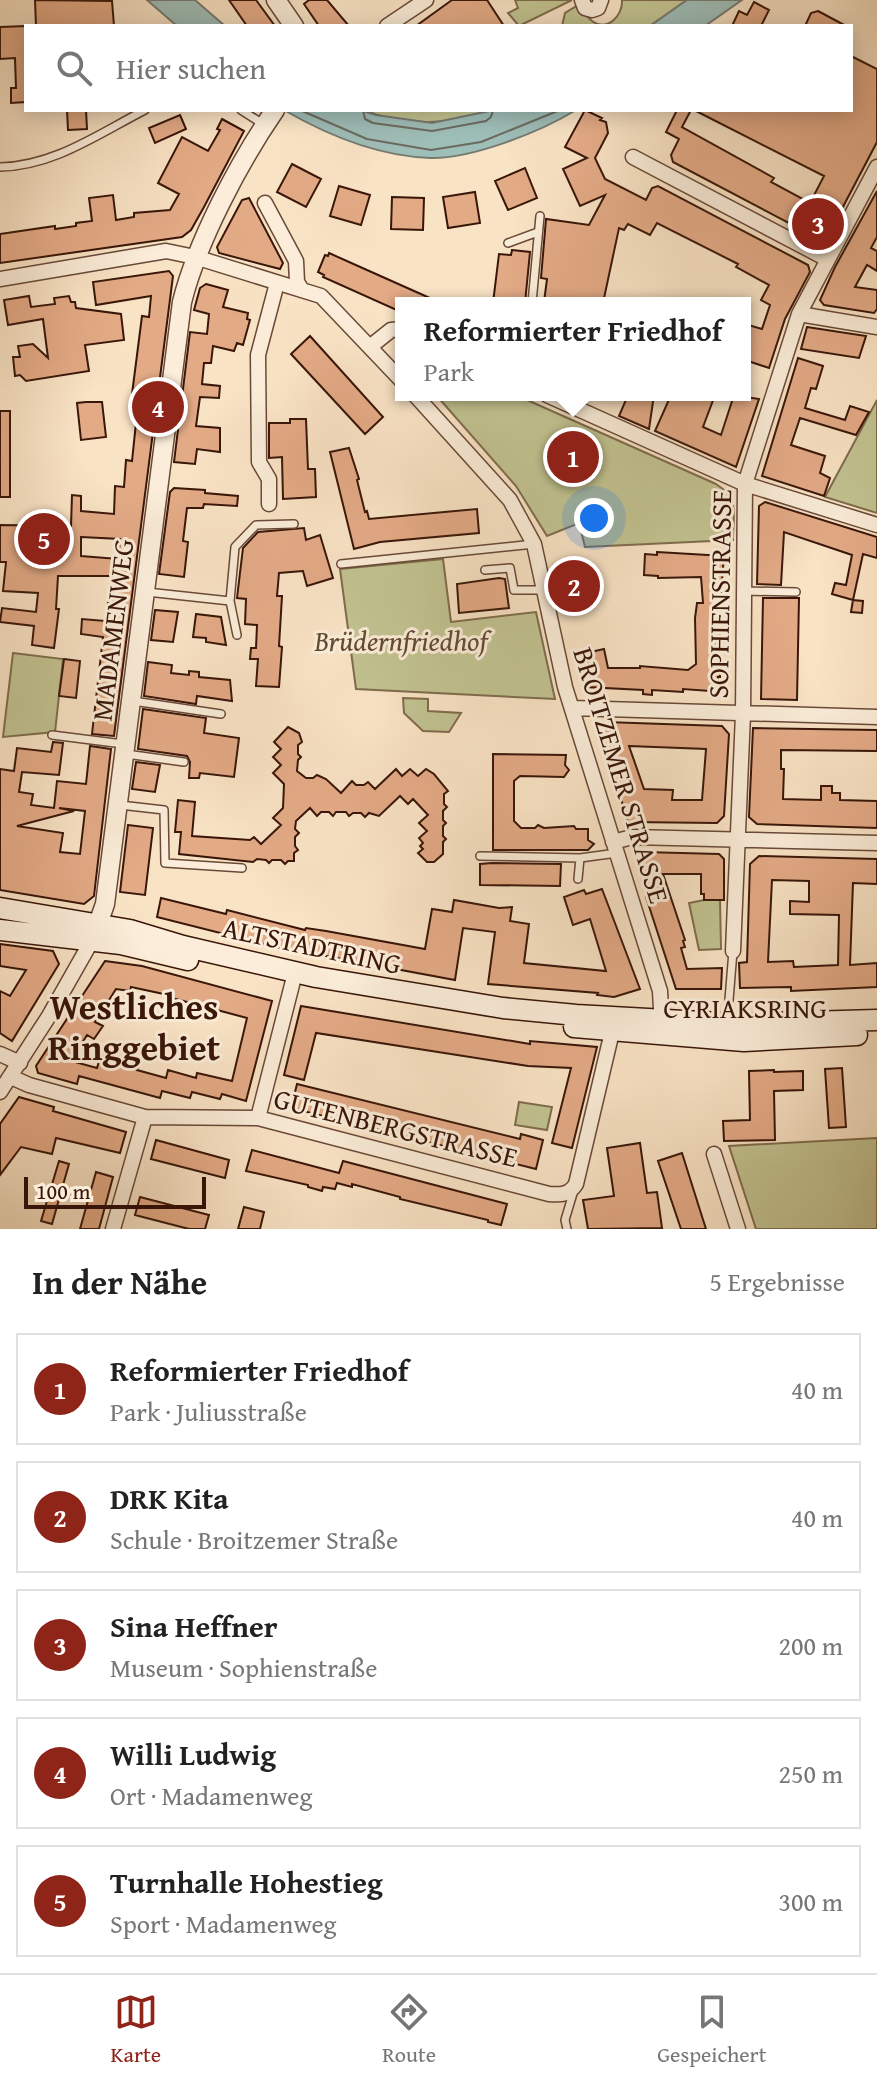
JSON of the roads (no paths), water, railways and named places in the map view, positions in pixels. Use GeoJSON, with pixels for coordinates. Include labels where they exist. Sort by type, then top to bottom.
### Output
{"type":"FeatureCollection","features":[{"type":"Feature","properties":{"kind":"main road","name":"ALTSTADTRING"},"geometry":{"type":"LineString","coordinates":[[0,908],[95,933]]}},
{"type":"Feature","properties":{"kind":"main road","name":"ALTSTADTRING"},"geometry":{"type":"LineString","coordinates":[[0,930],[95,933],[133,930],[294,978],[450,1013],[614,1024]]}},
{"type":"Feature","properties":{"kind":"main road","name":"CYRIAKSRING"},"geometry":{"type":"LineString","coordinates":[[662,1028],[877,1020]]}},
{"type":"Feature","properties":{"kind":"main road","name":"CYRIAKSRING"},"geometry":{"type":"LineString","coordinates":[[614,1024],[759,1041],[877,1033]]}},
{"type":"Feature","properties":{"kind":"street"},"geometry":{"type":"LineString","coordinates":[[276,0],[293,24]]}},
{"type":"Feature","properties":{"kind":"street"},"geometry":{"type":"LineString","coordinates":[[390,24],[426,0]]}},
{"type":"Feature","properties":{"kind":"street"},"geometry":{"type":"LineString","coordinates":[[582,0],[585,8],[592,10],[598,8],[601,0]]}},
{"type":"Feature","properties":{"kind":"street","name":"MADAMENWEG"},"geometry":{"type":"LineString","coordinates":[[0,1092],[95,933],[105,904],[182,302],[195,257],[271,116]]}},
{"type":"Feature","properties":{"kind":"street"},"geometry":{"type":"LineString","coordinates":[[633,157],[827,259]]}},
{"type":"Feature","properties":{"kind":"street","name":"SOPHIENSTRASSE"},"geometry":{"type":"LineString","coordinates":[[733,951],[743,714],[739,597],[745,484],[799,314],[877,167]]}},
{"type":"Feature","properties":{"kind":"street"},"geometry":{"type":"LineString","coordinates":[[265,203],[296,261],[297,282],[302,290]]}},
{"type":"Feature","properties":{"kind":"street"},"geometry":{"type":"LineString","coordinates":[[0,279],[166,251],[195,257],[328,301],[395,373]]}},
{"type":"Feature","properties":{"kind":"street"},"geometry":{"type":"LineString","coordinates":[[269,504],[269,479],[259,462],[258,355],[277,283]]}},
{"type":"Feature","properties":{"kind":"street"},"geometry":{"type":"LineString","coordinates":[[799,314],[877,327]]}},
{"type":"Feature","properties":{"kind":"street"},"geometry":{"type":"LineString","coordinates":[[371,346],[395,330]]}},
{"type":"Feature","properties":{"kind":"street","name":"BROITZEMER STRASSE"},"geometry":{"type":"LineString","coordinates":[[420,401],[510,500],[534,544],[572,708],[660,991],[662,1028]]}},
{"type":"Feature","properties":{"kind":"street"},"geometry":{"type":"LineString","coordinates":[[560,401],[745,484],[877,525]]}},
{"type":"Feature","properties":{"kind":"street"},"geometry":{"type":"LineString","coordinates":[[572,708],[877,717]]}},
{"type":"Feature","properties":{"kind":"street"},"geometry":{"type":"LineString","coordinates":[[615,847],[632,837],[877,843]]}},
{"type":"Feature","properties":{"kind":"street"},"geometry":{"type":"LineString","coordinates":[[258,1118],[294,978]]}},
{"type":"Feature","properties":{"kind":"street"},"geometry":{"type":"LineString","coordinates":[[576,1184],[614,1024]]}},
{"type":"Feature","properties":{"kind":"street"},"geometry":{"type":"LineString","coordinates":[[0,1054],[20,1063]]}},
{"type":"Feature","properties":{"kind":"street","name":"GUTENBERGSTRASSE"},"geometry":{"type":"LineString","coordinates":[[11,1077],[29,1085],[145,1117],[258,1118],[549,1194],[565,1194],[572,1191],[576,1184]]}},
{"type":"Feature","properties":{"kind":"street"},"geometry":{"type":"LineString","coordinates":[[113,1229],[145,1117]]}},
{"type":"Feature","properties":{"kind":"street"},"geometry":{"type":"LineString","coordinates":[[714,1154],[738,1229]]}},
{"type":"Feature","properties":{"kind":"lane"},"geometry":{"type":"LineString","coordinates":[[0,167],[24,166],[49,159],[141,112]]}},
{"type":"Feature","properties":{"kind":"lane"},"geometry":{"type":"LineString","coordinates":[[251,112],[271,116]]}},
{"type":"Feature","properties":{"kind":"lane"},"geometry":{"type":"LineString","coordinates":[[533,297],[540,216]]}},
{"type":"Feature","properties":{"kind":"lane"},"geometry":{"type":"LineString","coordinates":[[508,243],[538,232]]}},
{"type":"Feature","properties":{"kind":"lane"},"geometry":{"type":"LineString","coordinates":[[237,635],[230,601],[235,547],[256,525],[294,524]]}},
{"type":"Feature","properties":{"kind":"lane"},"geometry":{"type":"LineString","coordinates":[[341,564],[534,544]]}},
{"type":"Feature","properties":{"kind":"lane"},"geometry":{"type":"LineString","coordinates":[[485,570],[510,568],[514,590],[544,590]]}},
{"type":"Feature","properties":{"kind":"lane"},"geometry":{"type":"LineString","coordinates":[[145,592],[230,601]]}},
{"type":"Feature","properties":{"kind":"lane"},"geometry":{"type":"LineString","coordinates":[[739,597],[796,592]]}},
{"type":"Feature","properties":{"kind":"lane"},"geometry":{"type":"LineString","coordinates":[[131,701],[221,714]]}},
{"type":"Feature","properties":{"kind":"lane"},"geometry":{"type":"LineString","coordinates":[[52,735],[184,762]]}},
{"type":"Feature","properties":{"kind":"lane"},"geometry":{"type":"LineString","coordinates":[[118,804],[164,810],[165,863],[242,868]]}},
{"type":"Feature","properties":{"kind":"lane"},"geometry":{"type":"LineString","coordinates":[[480,856],[580,858],[605,856],[615,847]]}},
{"type":"Feature","properties":{"kind":"lane"},"geometry":{"type":"LineString","coordinates":[[578,879],[580,858]]}},
{"type":"Feature","properties":{"kind":"lane","name":"SOPHIENSTRASSE"},"geometry":{"type":"LineString","coordinates":[[729,1000],[733,951]]}},
{"type":"Feature","properties":{"kind":"lane"},"geometry":{"type":"LineString","coordinates":[[567,1229],[565,1220],[576,1184]]}},
{"type":"Feature","properties":{"kind":"water"},"geometry":{"type":"Polygon","coordinates":[[[147,0],[195,0],[223,24],[175,24],[147,0]]]}},
{"type":"Feature","properties":{"kind":"water"},"geometry":{"type":"Polygon","coordinates":[[[687,0],[742,0],[708,24],[653,24],[687,0]]]}},
{"type":"Feature","properties":{"kind":"water"},"geometry":{"type":"Polygon","coordinates":[[[288,112],[366,112],[432,123],[484,112],[572,112],[505,143],[447,157],[411,156],[372,149],[318,128],[288,112]]]}},
{"type":"Feature","properties":{"kind":"place","name":"Sina Heffner"},"geometry":{"type":"Point","coordinates":[818,224]}},
{"type":"Feature","properties":{"kind":"place","name":"Willi Ludwig"},"geometry":{"type":"Point","coordinates":[158,407]}},
{"type":"Feature","properties":{"kind":"place","name":"Reformierter Friedhof"},"geometry":{"type":"Point","coordinates":[573,457]}},
{"type":"Feature","properties":{"kind":"place","name":"Turnhalle Hohestieg"},"geometry":{"type":"Point","coordinates":[44,539]}},
{"type":"Feature","properties":{"kind":"place","name":"DRK Kita"},"geometry":{"type":"Point","coordinates":[574,586]}},
{"type":"Feature","properties":{"kind":"district","name":"Westliches Ringgebiet"},"geometry":{"type":"Point","coordinates":[134,1026]}},
{"type":"Feature","properties":{"kind":"park label","name":"Brüdernfriedhof"},"geometry":{"type":"Point","coordinates":[401,640]}}]}
